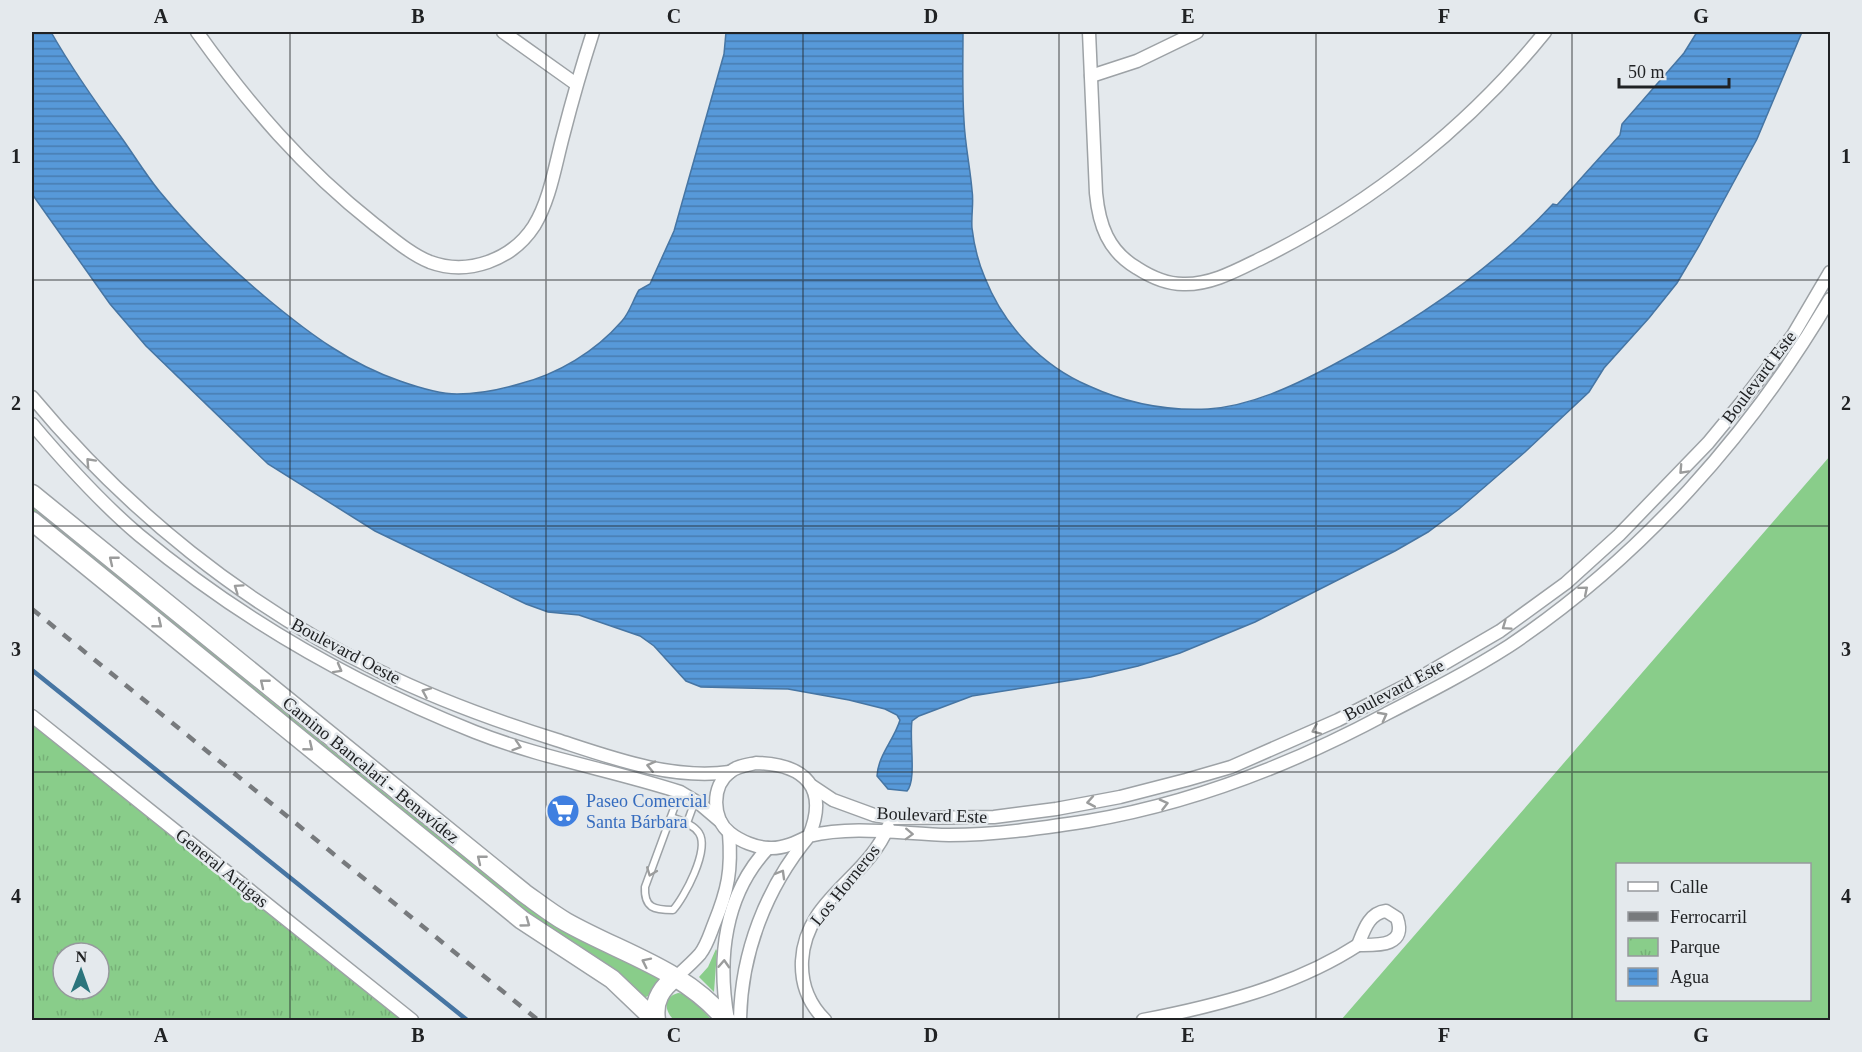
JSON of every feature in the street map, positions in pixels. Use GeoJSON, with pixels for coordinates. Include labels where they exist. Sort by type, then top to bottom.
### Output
{"type":"FeatureCollection","features":[{"type":"Feature","properties":{"kind":"main road","name":"Camino Bancalari - Benavídez"},"geometry":{"type":"LineString","coordinates":[[32,494],[525,893],[566,922],[676,977],[696,990],[727,1020]]}},
{"type":"Feature","properties":{"kind":"main road","name":"Camino Bancalari - Benavídez"},"geometry":{"type":"LineString","coordinates":[[32,521],[522,920],[612,978],[655,1020]]}},
{"type":"Feature","properties":{"kind":"main road"},"geometry":{"type":"LineString","coordinates":[[655,1020],[656,1001],[667,983],[676,977]]}},
{"type":"Feature","properties":{"kind":"street"},"geometry":{"type":"LineString","coordinates":[[197,32],[243,95],[308,167],[345,201],[428,261],[443,266],[463,267],[499,258],[523,240],[542,211],[592,32]]}},
{"type":"Feature","properties":{"kind":"street"},"geometry":{"type":"LineString","coordinates":[[503,32],[576,84]]}},
{"type":"Feature","properties":{"kind":"street"},"geometry":{"type":"LineString","coordinates":[[1089,32],[1096,193],[1098,217],[1104,234],[1113,249],[1131,265],[1150,277],[1183,284],[1205,282],[1233,272],[1318,228],[1391,179],[1431,148],[1488,95],[1545,32]]}},
{"type":"Feature","properties":{"kind":"street"},"geometry":{"type":"LineString","coordinates":[[1091,76],[1137,61],[1197,32]]}},
{"type":"Feature","properties":{"kind":"street","name":"Boulevard Este"},"geometry":{"type":"LineString","coordinates":[[812,786],[852,809],[874,815],[892,818],[994,817],[1056,809],[1119,797],[1231,767],[1338,720],[1408,684],[1500,631],[1566,583],[1619,535],[1708,443],[1793,335],[1830,272]]}},
{"type":"Feature","properties":{"kind":"street","name":"Boulevard Este"},"geometry":{"type":"LineString","coordinates":[[809,836],[841,831],[952,835],[1001,832],[1043,828],[1124,813],[1182,799],[1240,781],[1281,765],[1347,735],[1427,693],[1508,646],[1578,595],[1639,542],[1690,488],[1761,402],[1803,343],[1830,299]]}},
{"type":"Feature","properties":{"kind":"street","name":"Boulevard Oeste"},"geometry":{"type":"LineString","coordinates":[[32,397],[104,477],[145,515],[195,556],[307,633],[379,671],[494,720],[601,755],[688,774],[707,775],[729,772]]}},
{"type":"Feature","properties":{"kind":"street","name":"Boulevard Oeste"},"geometry":{"type":"LineString","coordinates":[[32,424],[62,458],[138,534],[204,586],[294,645],[344,673],[448,720],[521,748],[680,792],[695,800],[720,821]]}},
{"type":"Feature","properties":{"kind":"street"},"geometry":{"type":"LineString","coordinates":[[1708,443],[1719,454]]}},
{"type":"Feature","properties":{"kind":"street"},"geometry":{"type":"LineString","coordinates":[[62,458],[74,445]]}},
{"type":"Feature","properties":{"kind":"street"},"geometry":{"type":"LineString","coordinates":[[1539,602],[1550,616]]}},
{"type":"Feature","properties":{"kind":"street"},"geometry":{"type":"LineString","coordinates":[[251,616],[261,603]]}},
{"type":"Feature","properties":{"kind":"street"},"geometry":{"type":"LineString","coordinates":[[448,720],[456,705]]}},
{"type":"Feature","properties":{"kind":"street","name":"General Artigas"},"geometry":{"type":"LineString","coordinates":[[32,716],[412,1020]]}},
{"type":"Feature","properties":{"kind":"street"},"geometry":{"type":"LineString","coordinates":[[1338,720],[1347,735]]}},
{"type":"Feature","properties":{"kind":"street"},"geometry":{"type":"LineString","coordinates":[[740,1020],[744,976],[761,916],[781,873],[809,836],[817,815],[817,800],[812,786],[800,774],[788,767],[773,763],[756,763],[740,767],[729,772],[723,779],[716,796],[716,807],[720,821],[729,833],[749,843],[768,848],[795,843],[809,836]]}},
{"type":"Feature","properties":{"kind":"street"},"geometry":{"type":"LineString","coordinates":[[680,792],[688,774]]}},
{"type":"Feature","properties":{"kind":"street"},"geometry":{"type":"LineString","coordinates":[[1119,797],[1124,813]]}},
{"type":"Feature","properties":{"kind":"street","name":"Los Horneros"},"geometry":{"type":"LineString","coordinates":[[825,1020],[816,1011],[805,990],[802,971],[805,940],[813,922],[826,903],[871,856],[886,833],[892,818]]}},
{"type":"Feature","properties":{"kind":"street"},"geometry":{"type":"LineString","coordinates":[[676,977],[702,952],[722,904],[729,881],[731,857],[729,833]]}},
{"type":"Feature","properties":{"kind":"street"},"geometry":{"type":"LineString","coordinates":[[727,1020],[723,965],[728,926],[738,891],[746,875],[768,848]]}},
{"type":"Feature","properties":{"kind":"street"},"geometry":{"type":"LineString","coordinates":[[1143,1020],[1224,1001],[1278,984],[1318,968],[1358,945]]}},
{"type":"Feature","properties":{"kind":"lane"},"geometry":{"type":"LineString","coordinates":[[672,817],[687,823],[698,831],[702,839],[702,850],[695,872],[680,903],[673,910],[659,910],[648,904],[645,887],[680,792]]}},
{"type":"Feature","properties":{"kind":"lane"},"geometry":{"type":"LineString","coordinates":[[687,823],[695,800]]}},
{"type":"Feature","properties":{"kind":"green space"},"geometry":{"type":"Polygon","coordinates":[[[1830,456],[1830,1020],[1341,1020],[1830,456]]]}},
{"type":"Feature","properties":{"kind":"green space"},"geometry":{"type":"Polygon","coordinates":[[[32,507],[393,800],[521,900],[659,975],[661,979],[648,996],[644,998],[604,962],[555,934],[517,906],[32,513],[32,507]]]}},
{"type":"Feature","properties":{"kind":"green space"},"geometry":{"type":"Polygon","coordinates":[[[32,721],[418,1020],[32,1020],[32,721]]]}},
{"type":"Feature","properties":{"kind":"green space"},"geometry":{"type":"Polygon","coordinates":[[[716,949],[714,992],[699,977],[708,967],[716,949]]]}},
{"type":"Feature","properties":{"kind":"green space"},"geometry":{"type":"Polygon","coordinates":[[[678,993],[687,994],[712,1020],[674,1020],[668,1013],[667,1005],[670,998],[678,993]]]}},
{"type":"Feature","properties":{"kind":"water"},"geometry":{"type":"Polygon","coordinates":[[[32,32],[51,32],[84,86],[160,192],[226,263],[255,288],[316,336],[364,366],[420,388],[457,394],[496,390],[534,380],[562,368],[600,343],[625,317],[639,290],[650,284],[674,231],[724,54],[726,32],[963,32],[963,110],[973,195],[973,234],[983,272],[1003,312],[1014,328],[1040,356],[1072,378],[1103,392],[1147,405],[1177,409],[1208,409],[1240,404],[1302,381],[1391,332],[1477,273],[1504,252],[1553,204],[1557,205],[1620,135],[1622,124],[1684,53],[1697,32],[1802,32],[1757,139],[1677,283],[1604,368],[1589,392],[1459,509],[1428,532],[1395,551],[1255,622],[1180,653],[1091,677],[972,696],[919,716],[912,721],[912,778],[907,791],[888,789],[877,776],[880,761],[900,720],[897,715],[885,709],[849,700],[788,689],[701,687],[686,681],[654,646],[640,636],[579,615],[548,612],[526,604],[375,531],[268,464],[146,346],[110,304],[32,194],[32,32]]]}},
{"type":"Feature","properties":{"kind":"waterway"},"geometry":{"type":"LineString","coordinates":[[32,670],[467,1020]]}},
{"type":"Feature","properties":{"kind":"railway"},"geometry":{"type":"LineString","coordinates":[[32,609],[538,1020]]}},
{"type":"Feature","properties":{"kind":"place","name":"Paseo Comercial Santa Bárbara"},"geometry":{"type":"Point","coordinates":[563,811]}}]}
